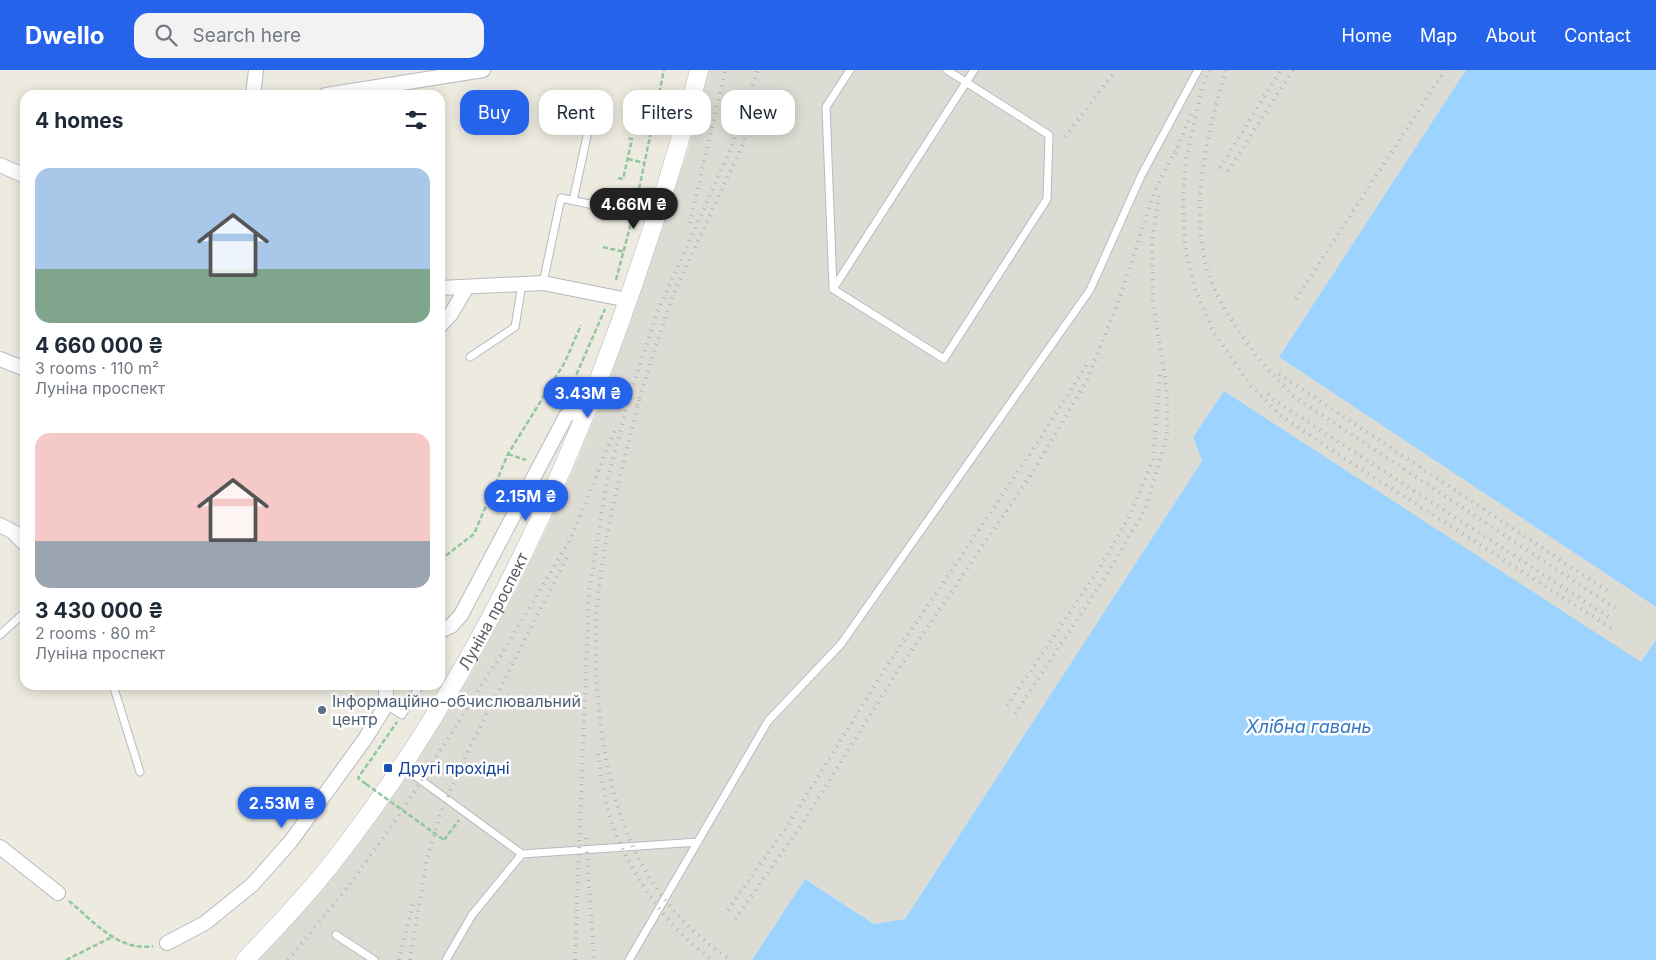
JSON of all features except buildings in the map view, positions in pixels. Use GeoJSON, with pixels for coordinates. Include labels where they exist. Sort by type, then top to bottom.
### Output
{"type":"FeatureCollection","features":[{"type":"Feature","properties":{"kind":"street"},"geometry":{"type":"LineString","coordinates":[[254,90],[256,70]]}},
{"type":"Feature","properties":{"kind":"street"},"geometry":{"type":"LineString","coordinates":[[357,90],[483,70]]}},
{"type":"Feature","properties":{"kind":"street","name":"Луніна проспект"},"geometry":{"type":"LineString","coordinates":[[245,960],[336,858],[402,767],[465,666],[508,585],[549,501],[594,398],[681,142],[699,70]]}},
{"type":"Feature","properties":{"kind":"street"},"geometry":{"type":"LineString","coordinates":[[0,165],[20,174]]}},
{"type":"Feature","properties":{"kind":"street"},"geometry":{"type":"LineString","coordinates":[[445,288],[543,283],[628,300]]}},
{"type":"Feature","properties":{"kind":"street"},"geometry":{"type":"LineString","coordinates":[[445,321],[467,287]]}},
{"type":"Feature","properties":{"kind":"street"},"geometry":{"type":"LineString","coordinates":[[0,359],[20,367]]}},
{"type":"Feature","properties":{"kind":"street"},"geometry":{"type":"LineString","coordinates":[[445,629],[451,626],[461,615],[566,416],[594,398]]}},
{"type":"Feature","properties":{"kind":"street"},"geometry":{"type":"LineString","coordinates":[[2,526],[20,532]]}},
{"type":"Feature","properties":{"kind":"street"},"geometry":{"type":"LineString","coordinates":[[2,526],[20,535]]}},
{"type":"Feature","properties":{"kind":"street"},"geometry":{"type":"LineString","coordinates":[[167,944],[205,923],[252,885],[291,841],[365,739],[386,705],[386,690]]}},
{"type":"Feature","properties":{"kind":"street"},"geometry":{"type":"LineString","coordinates":[[0,847],[58,892]]}},
{"type":"Feature","properties":{"kind":"lane"},"geometry":{"type":"LineString","coordinates":[[833,289],[826,107],[850,70]]}},
{"type":"Feature","properties":{"kind":"lane"},"geometry":{"type":"LineString","coordinates":[[833,289],[944,360],[1047,199],[1049,135],[946,70]]}},
{"type":"Feature","properties":{"kind":"lane"},"geometry":{"type":"LineString","coordinates":[[833,289],[974,70]]}},
{"type":"Feature","properties":{"kind":"lane"},"geometry":{"type":"LineString","coordinates":[[629,960],[768,721],[841,644],[1090,290],[1141,176],[1198,70]]}},
{"type":"Feature","properties":{"kind":"lane"},"geometry":{"type":"LineString","coordinates":[[573,201],[587,135]]}},
{"type":"Feature","properties":{"kind":"lane"},"geometry":{"type":"LineString","coordinates":[[543,283],[561,198],[656,218]]}},
{"type":"Feature","properties":{"kind":"lane"},"geometry":{"type":"LineString","coordinates":[[470,357],[515,327],[522,284]]}},
{"type":"Feature","properties":{"kind":"lane"},"geometry":{"type":"LineString","coordinates":[[2,526],[20,543]]}},
{"type":"Feature","properties":{"kind":"lane"},"geometry":{"type":"LineString","coordinates":[[0,635],[20,617]]}},
{"type":"Feature","properties":{"kind":"lane"},"geometry":{"type":"LineString","coordinates":[[115,690],[140,772]]}},
{"type":"Feature","properties":{"kind":"lane"},"geometry":{"type":"LineString","coordinates":[[386,705],[402,715],[417,690]]}},
{"type":"Feature","properties":{"kind":"lane"},"geometry":{"type":"LineString","coordinates":[[402,767],[522,854],[698,842]]}},
{"type":"Feature","properties":{"kind":"lane"},"geometry":{"type":"LineString","coordinates":[[446,960],[472,915],[522,854]]}},
{"type":"Feature","properties":{"kind":"lane"},"geometry":{"type":"LineString","coordinates":[[336,935],[374,960]]}},
{"type":"Feature","properties":{"kind":"path"},"geometry":{"type":"LineString","coordinates":[[571,387],[610,297],[625,252],[664,70]]}},
{"type":"Feature","properties":{"kind":"path"},"geometry":{"type":"LineString","coordinates":[[618,178],[623,179],[632,139],[626,138]]}},
{"type":"Feature","properties":{"kind":"path"},"geometry":{"type":"LineString","coordinates":[[628,159],[645,163]]}},
{"type":"Feature","properties":{"kind":"path"},"geometry":{"type":"LineString","coordinates":[[603,247],[625,252]]}},
{"type":"Feature","properties":{"kind":"path"},"geometry":{"type":"LineString","coordinates":[[445,556],[474,534],[508,454],[565,362],[581,325]]}},
{"type":"Feature","properties":{"kind":"path"},"geometry":{"type":"LineString","coordinates":[[508,454],[525,462]]}},
{"type":"Feature","properties":{"kind":"path"},"geometry":{"type":"LineString","coordinates":[[402,715],[358,778],[444,840],[459,820]]}},
{"type":"Feature","properties":{"kind":"path"},"geometry":{"type":"LineString","coordinates":[[58,892],[112,937],[139,948],[167,944]]}},
{"type":"Feature","properties":{"kind":"path"},"geometry":{"type":"LineString","coordinates":[[66,960],[112,937]]}},
{"type":"Feature","properties":{"kind":"shaded area"},"geometry":{"type":"Polygon","coordinates":[[[709,70],[1466,70],[1279,357],[1656,607],[1656,640],[1641,663],[1224,391],[1193,437],[1202,461],[905,919],[875,924],[805,879],[752,960],[257,960],[343,864],[410,772],[473,671],[517,589],[558,505],[602,401],[692,135],[711,135],[711,90],[704,90],[709,70]]]}},
{"type":"Feature","properties":{"kind":"water"},"geometry":{"type":"Polygon","coordinates":[[[1466,70],[1656,70],[1656,607],[1279,357],[1466,70]]]}},
{"type":"Feature","properties":{"kind":"water","name":"Хлібна гавань"},"geometry":{"type":"Polygon","coordinates":[[[1224,391],[1641,662],[1656,640],[1656,960],[752,960],[805,879],[874,924],[905,919],[1202,461],[1193,437],[1224,391]]]}},
{"type":"Feature","properties":{"kind":"railway"},"geometry":{"type":"LineString","coordinates":[[690,223],[725,70]]}},
{"type":"Feature","properties":{"kind":"railway"},"geometry":{"type":"LineString","coordinates":[[575,960],[589,591],[607,482],[629,398],[657,313],[731,148],[758,70]]}},
{"type":"Feature","properties":{"kind":"railway"},"geometry":{"type":"LineString","coordinates":[[1065,137],[1116,70]]}},
{"type":"Feature","properties":{"kind":"railway"},"geometry":{"type":"LineString","coordinates":[[1210,70],[1203,84],[1186,159],[1183,199],[1185,247],[1195,289],[1213,331],[1251,386],[1280,415],[1342,457],[1611,628]]}},
{"type":"Feature","properties":{"kind":"railway"},"geometry":{"type":"LineString","coordinates":[[1226,70],[1213,117],[1204,164],[1200,213],[1201,237],[1205,261],[1213,286],[1225,310],[1247,344],[1293,396],[1615,608]]}},
{"type":"Feature","properties":{"kind":"railway"},"geometry":{"type":"LineString","coordinates":[[1220,168],[1281,70]]}},
{"type":"Feature","properties":{"kind":"railway"},"geometry":{"type":"LineString","coordinates":[[1228,171],[1293,70]]}},
{"type":"Feature","properties":{"kind":"railway"},"geometry":{"type":"LineString","coordinates":[[1296,299],[1445,70]]}},
{"type":"Feature","properties":{"kind":"railway"},"geometry":{"type":"LineString","coordinates":[[1175,154],[1192,112]]}},
{"type":"Feature","properties":{"kind":"railway"},"geometry":{"type":"LineString","coordinates":[[637,405],[672,297],[743,144],[745,135]]}},
{"type":"Feature","properties":{"kind":"railway"},"geometry":{"type":"LineString","coordinates":[[735,919],[804,821],[897,672],[1034,470],[1086,382],[1119,300],[1155,190],[1177,147]]}},
{"type":"Feature","properties":{"kind":"railway"},"geometry":{"type":"LineString","coordinates":[[1015,714],[1109,571],[1146,508],[1167,436],[1167,392],[1153,301],[1152,241],[1159,196]]}},
{"type":"Feature","properties":{"kind":"railway"},"geometry":{"type":"LineString","coordinates":[[728,910],[788,825],[885,669],[1040,439],[1087,364]]}},
{"type":"Feature","properties":{"kind":"railway"},"geometry":{"type":"LineString","coordinates":[[1007,706],[1099,569],[1129,517],[1153,460],[1160,373]]}},
{"type":"Feature","properties":{"kind":"railway"},"geometry":{"type":"LineString","coordinates":[[1279,374],[1609,592]]}},
{"type":"Feature","properties":{"kind":"railway"},"geometry":{"type":"LineString","coordinates":[[1268,394],[1274,400],[1612,619]]}},
{"type":"Feature","properties":{"kind":"railway"},"geometry":{"type":"LineString","coordinates":[[639,400],[612,512],[603,558],[598,599],[596,654],[601,728],[615,798],[639,860],[656,888],[677,914],[702,938],[731,960]]}},
{"type":"Feature","properties":{"kind":"railway"},"geometry":{"type":"LineString","coordinates":[[288,960],[347,888],[398,817],[506,647],[571,538],[615,430]]}},
{"type":"Feature","properties":{"kind":"railway"},"geometry":{"type":"LineString","coordinates":[[410,960],[427,858],[440,815],[465,757],[567,557]]}},
{"type":"Feature","properties":{"kind":"railway"},"geometry":{"type":"LineString","coordinates":[[598,754],[610,817],[630,864],[667,918],[697,948],[713,960]]}},
{"type":"Feature","properties":{"kind":"railway"},"geometry":{"type":"LineString","coordinates":[[586,838],[594,960]]}},
{"type":"Feature","properties":{"kind":"railway"},"geometry":{"type":"LineString","coordinates":[[399,960],[414,899]]}},
{"type":"Feature","properties":{"kind":"place","name":"Інформаційно-обчислювальний центр"},"geometry":{"type":"Point","coordinates":[322,710]}},
{"type":"Feature","properties":{"kind":"place","name":"Другі прохідні"},"geometry":{"type":"Point","coordinates":[388,768]}}]}
